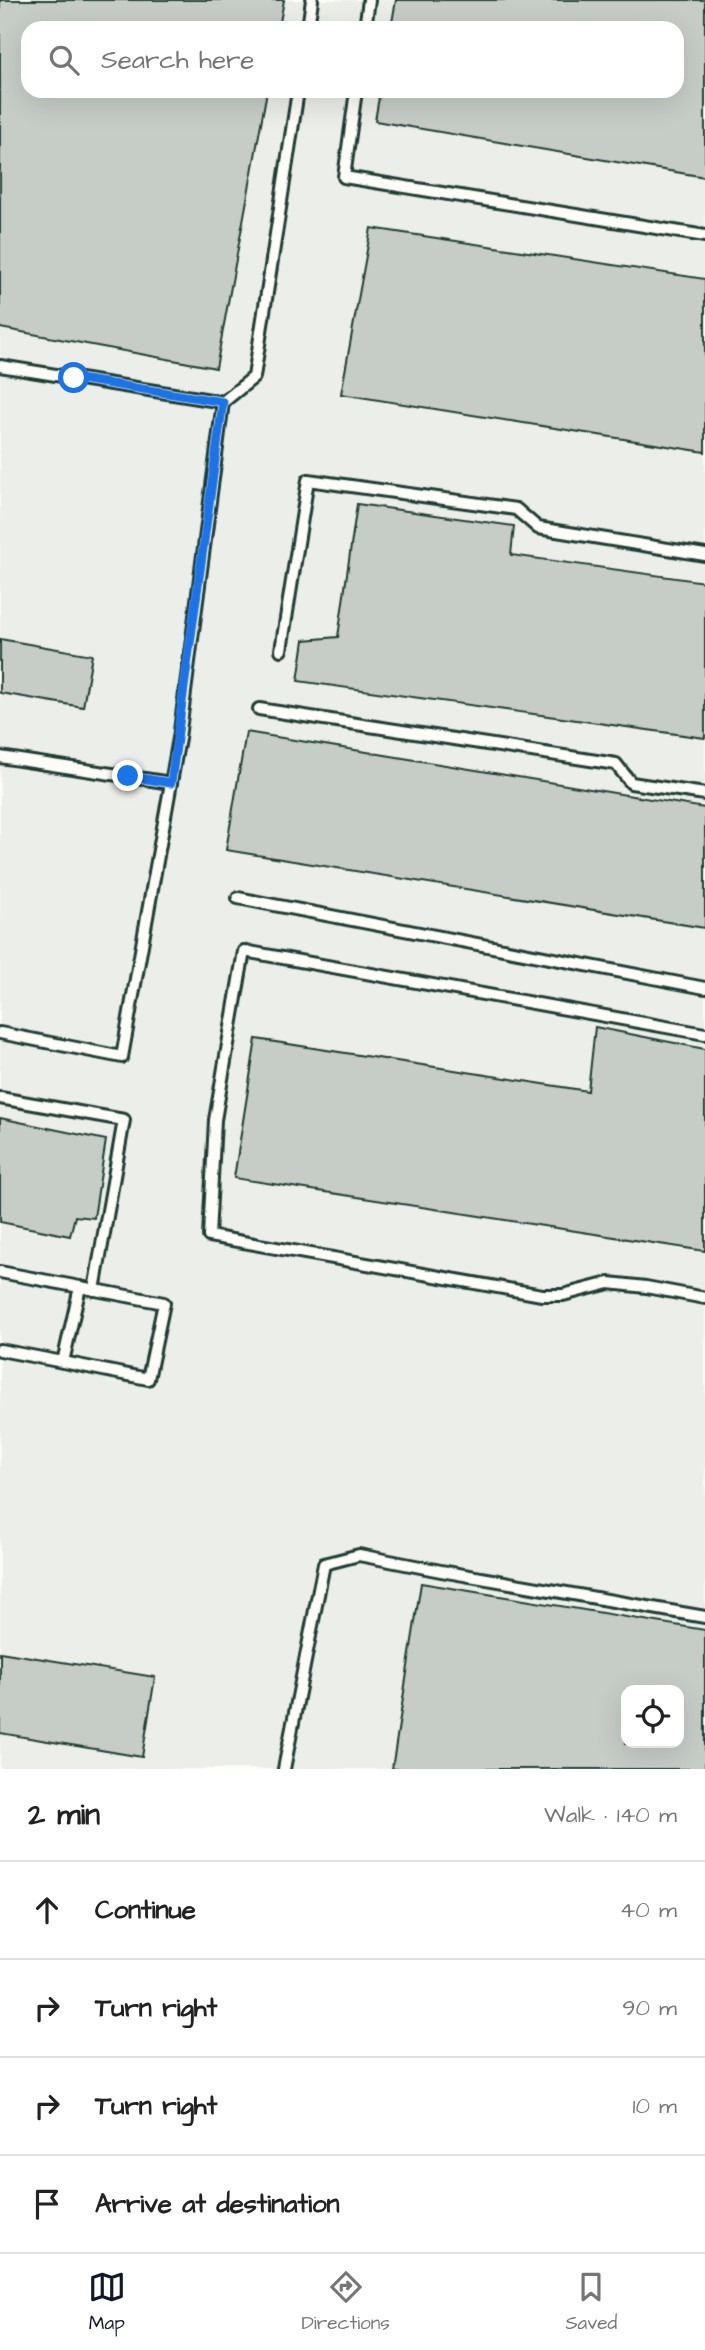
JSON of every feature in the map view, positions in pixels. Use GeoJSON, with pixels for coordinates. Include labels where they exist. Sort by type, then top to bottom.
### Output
{"type":"FeatureCollection","features":[{"type":"Feature","properties":{"kind":"lane"},"geometry":{"type":"LineString","coordinates":[[309,21],[312,0]]}},
{"type":"Feature","properties":{"kind":"lane"},"geometry":{"type":"LineString","coordinates":[[366,21],[369,0]]}},
{"type":"Feature","properties":{"kind":"lane"},"geometry":{"type":"LineString","coordinates":[[0,1033],[122,1057],[171,783],[223,402],[254,377],[297,98]]}},
{"type":"Feature","properties":{"kind":"lane"},"geometry":{"type":"LineString","coordinates":[[355,98],[344,177],[705,236]]}},
{"type":"Feature","properties":{"kind":"lane"},"geometry":{"type":"LineString","coordinates":[[0,366],[223,402]]}},
{"type":"Feature","properties":{"kind":"lane"},"geometry":{"type":"LineString","coordinates":[[281,650],[308,480],[516,509],[538,528],[705,555]]}},
{"type":"Feature","properties":{"kind":"lane"},"geometry":{"type":"LineString","coordinates":[[259,709],[616,764],[631,783],[705,794]]}},
{"type":"Feature","properties":{"kind":"lane"},"geometry":{"type":"LineString","coordinates":[[0,757],[171,783]]}},
{"type":"Feature","properties":{"kind":"lane"},"geometry":{"type":"LineString","coordinates":[[238,898],[705,988]]}},
{"type":"Feature","properties":{"kind":"lane"},"geometry":{"type":"LineString","coordinates":[[705,1034],[244,951],[215,1120],[209,1236],[542,1295],[563,1295],[609,1283],[705,1298]]}},
{"type":"Feature","properties":{"kind":"lane"},"geometry":{"type":"LineString","coordinates":[[0,1098],[124,1119],[94,1290]]}},
{"type":"Feature","properties":{"kind":"lane"},"geometry":{"type":"LineString","coordinates":[[0,1272],[164,1303],[148,1379],[0,1350]]}},
{"type":"Feature","properties":{"kind":"lane"},"geometry":{"type":"LineString","coordinates":[[63,1362],[80,1287]]}},
{"type":"Feature","properties":{"kind":"lane"},"geometry":{"type":"LineString","coordinates":[[284,1769],[324,1564],[359,1555],[705,1617]]}},
{"type":"Feature","properties":{"kind":"shaded area"},"geometry":{"type":"Polygon","coordinates":[[[0,0],[705,0],[705,1769],[0,1769],[0,0]]]}},
{"type":"Feature","properties":{"kind":"building"},"geometry":{"type":"Polygon","coordinates":[[[0,0],[284,0],[280,21],[21,21],[21,98],[266,98],[216,368],[0,328],[0,0]]]}},
{"type":"Feature","properties":{"kind":"building"},"geometry":{"type":"Polygon","coordinates":[[[396,0],[705,0],[705,177],[375,121],[379,98],[684,98],[684,21],[392,21],[396,0]]]}},
{"type":"Feature","properties":{"kind":"building"},"geometry":{"type":"Polygon","coordinates":[[[371,228],[705,279],[705,452],[341,394],[371,228]]]}},
{"type":"Feature","properties":{"kind":"building"},"geometry":{"type":"Polygon","coordinates":[[[357,504],[514,526],[511,555],[705,582],[705,738],[298,681],[304,640],[338,637],[357,504]]]}},
{"type":"Feature","properties":{"kind":"building"},"geometry":{"type":"Polygon","coordinates":[[[0,639],[92,655],[83,707],[0,693],[0,639]]]}},
{"type":"Feature","properties":{"kind":"building"},"geometry":{"type":"Polygon","coordinates":[[[246,732],[705,808],[705,928],[226,850],[246,732]]]}},
{"type":"Feature","properties":{"kind":"building"},"geometry":{"type":"Polygon","coordinates":[[[595,1027],[705,1049],[705,1251],[234,1178],[256,1039],[588,1091],[595,1027]]]}},
{"type":"Feature","properties":{"kind":"building"},"geometry":{"type":"Polygon","coordinates":[[[0,1118],[106,1140],[94,1218],[75,1216],[70,1236],[0,1222],[0,1118]]]}},
{"type":"Feature","properties":{"kind":"building"},"geometry":{"type":"Polygon","coordinates":[[[421,1583],[705,1630],[705,1769],[392,1769],[421,1583]]]}},
{"type":"Feature","properties":{"kind":"building"},"geometry":{"type":"Polygon","coordinates":[[[0,1652],[155,1677],[142,1757],[0,1733],[0,1652]]]}},
{"type":"Feature","properties":{"kind":"route"},"geometry":{"type":"LineString","coordinates":[[74,378],[223,402],[171,783],[128,776]]}}]}
